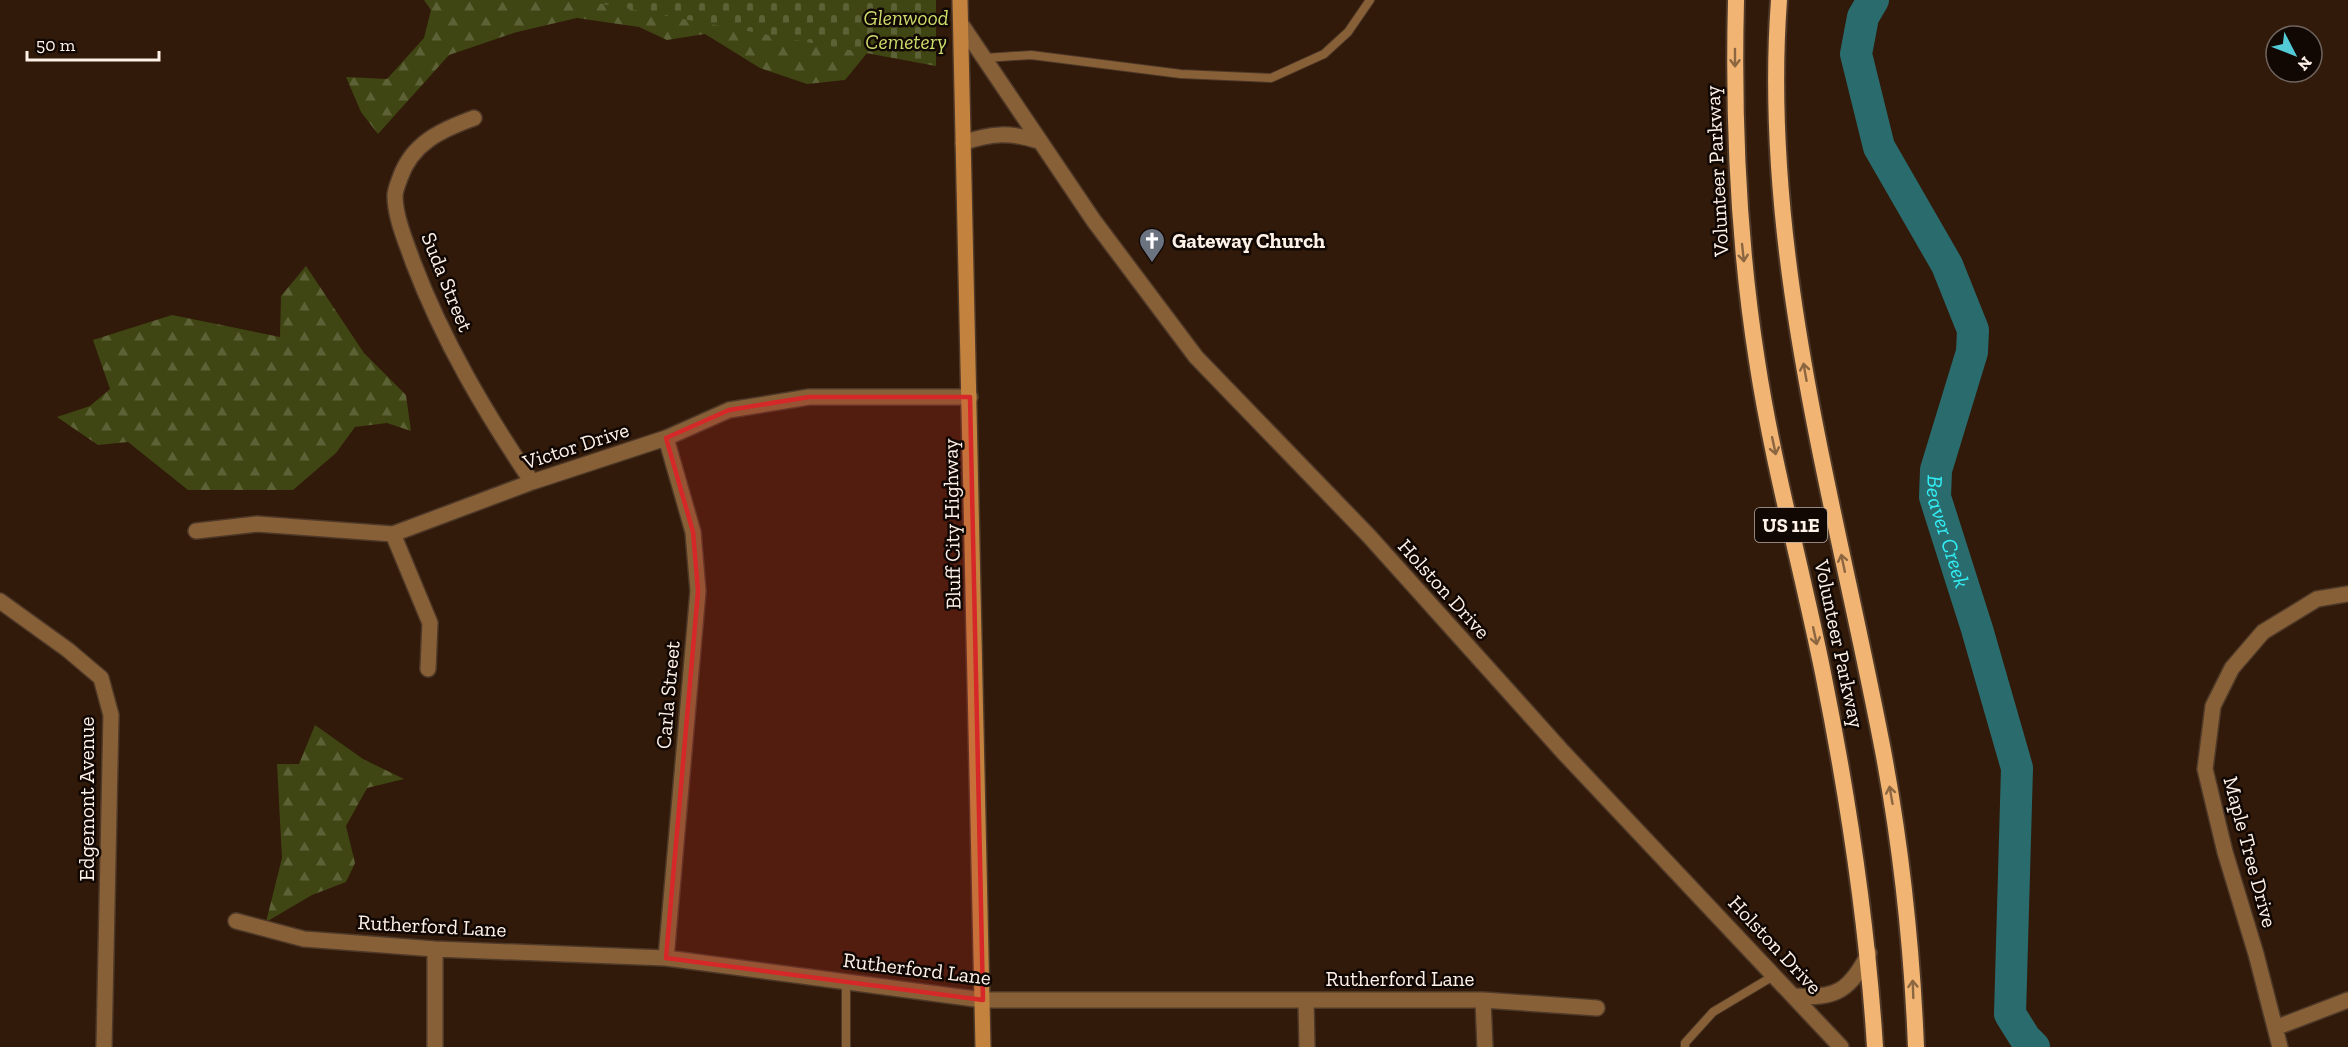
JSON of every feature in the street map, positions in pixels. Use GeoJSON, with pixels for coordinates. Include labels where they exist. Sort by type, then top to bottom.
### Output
{"type":"FeatureCollection","features":[{"type":"Feature","properties":{"kind":"highway","name":"Volunteer Parkway"},"geometry":{"type":"LineString","coordinates":[[1736,0],[1735,146],[1739,210],[1757,362],[1844,782],[1869,953],[1875,1047]]}},
{"type":"Feature","properties":{"kind":"highway","name":"Volunteer Parkway"},"geometry":{"type":"LineString","coordinates":[[1779,0],[1778,123],[1797,326],[1819,449],[1884,756],[1896,826],[1907,902],[1916,1047]]}},
{"type":"Feature","properties":{"kind":"main road","name":"Bluff City Highway"},"geometry":{"type":"LineString","coordinates":[[960,0],[983,1047]]}},
{"type":"Feature","properties":{"kind":"street","name":"Holston Drive"},"geometry":{"type":"LineString","coordinates":[[961,24],[1094,221],[1197,357],[1369,536],[1563,752],[1841,1047]]}},
{"type":"Feature","properties":{"kind":"street","name":"Suda Street"},"geometry":{"type":"LineString","coordinates":[[474,118],[446,128],[424,142],[404,167],[394,195],[406,242],[430,307],[482,406],[532,482]]}},
{"type":"Feature","properties":{"kind":"street"},"geometry":{"type":"LineString","coordinates":[[963,143],[996,134],[1012,134],[1038,141]]}},
{"type":"Feature","properties":{"kind":"street","name":"Victor Drive"},"geometry":{"type":"LineString","coordinates":[[196,531],[256,524],[393,534],[532,482],[666,438],[729,410],[809,398],[970,397]]}},
{"type":"Feature","properties":{"kind":"street","name":"Carla Street"},"geometry":{"type":"LineString","coordinates":[[666,438],[693,532],[698,591],[666,958]]}},
{"type":"Feature","properties":{"kind":"street"},"geometry":{"type":"LineString","coordinates":[[393,534],[430,624],[428,669]]}},
{"type":"Feature","properties":{"kind":"street","name":"Maple Tree Drive"},"geometry":{"type":"LineString","coordinates":[[2280,1047],[2256,954],[2225,852],[2205,769],[2213,706],[2232,668],[2263,632],[2317,599],[2348,594]]}},
{"type":"Feature","properties":{"kind":"street","name":"Edgemont Avenue"},"geometry":{"type":"LineString","coordinates":[[0,602],[68,650],[101,678],[111,715],[104,1047]]}},
{"type":"Feature","properties":{"kind":"street","name":"Rutherford Lane"},"geometry":{"type":"LineString","coordinates":[[236,921],[304,939],[435,949],[666,958],[983,1000],[1483,1000],[1597,1008]]}},
{"type":"Feature","properties":{"kind":"street"},"geometry":{"type":"LineString","coordinates":[[435,949],[435,1047]]}},
{"type":"Feature","properties":{"kind":"street"},"geometry":{"type":"LineString","coordinates":[[1795,996],[1819,998],[1839,992],[1859,972],[1869,953]]}},
{"type":"Feature","properties":{"kind":"street"},"geometry":{"type":"LineString","coordinates":[[1483,1000],[1485,1047]]}},
{"type":"Feature","properties":{"kind":"street"},"geometry":{"type":"LineString","coordinates":[[2275,1028],[2348,1000]]}},
{"type":"Feature","properties":{"kind":"street"},"geometry":{"type":"LineString","coordinates":[[1306,1001],[1307,1047]]}},
{"type":"Feature","properties":{"kind":"lane"},"geometry":{"type":"LineString","coordinates":[[983,58],[1031,55],[1181,74],[1271,78],[1324,54],[1347,32],[1370,0]]}},
{"type":"Feature","properties":{"kind":"lane"},"geometry":{"type":"LineString","coordinates":[[1685,1047],[1685,1043],[1713,1012],[1775,975]]}},
{"type":"Feature","properties":{"kind":"lane"},"geometry":{"type":"LineString","coordinates":[[846,982],[846,1047]]}},
{"type":"Feature","properties":{"kind":"highlighted area"},"geometry":{"type":"Polygon","coordinates":[[[809,397],[970,397],[983,1000],[666,958],[698,591],[693,532],[666,438],[729,410],[809,397]]]}},
{"type":"Feature","properties":{"kind":"green space"},"geometry":{"type":"Polygon","coordinates":[[[424,0],[843,0],[872,47],[845,80],[807,84],[760,68],[705,34],[667,40],[639,27],[577,18],[517,32],[449,55],[378,134],[361,112],[346,77],[387,79],[424,38],[431,10],[424,0]]]}},
{"type":"Feature","properties":{"kind":"green space","name":"Glenwood Cemetery"},"geometry":{"type":"Polygon","coordinates":[[[581,0],[936,0],[936,66],[581,0]]]}},
{"type":"Feature","properties":{"kind":"green space"},"geometry":{"type":"Polygon","coordinates":[[[306,266],[364,353],[406,395],[411,431],[387,423],[355,427],[336,453],[293,490],[188,490],[128,442],[98,445],[57,417],[90,406],[110,389],[93,340],[172,315],[280,337],[281,296],[306,266]]]}},
{"type":"Feature","properties":{"kind":"green space"},"geometry":{"type":"Polygon","coordinates":[[[315,725],[363,759],[404,779],[367,788],[346,826],[355,863],[346,882],[312,895],[266,922],[282,858],[277,764],[299,764],[315,725]]]}},
{"type":"Feature","properties":{"kind":"waterway","name":"Beaver Creek"},"geometry":{"type":"LineString","coordinates":[[1873,0],[1863,17],[1856,54],[1879,147],[1947,265],[1973,330],[1972,352],[1936,470],[1935,497],[1977,629],[2017,768],[2010,1014],[2025,1038],[2034,1047]]}},
{"type":"Feature","properties":{"kind":"place","name":"Gateway Church"},"geometry":{"type":"Point","coordinates":[1152,264]}}]}
